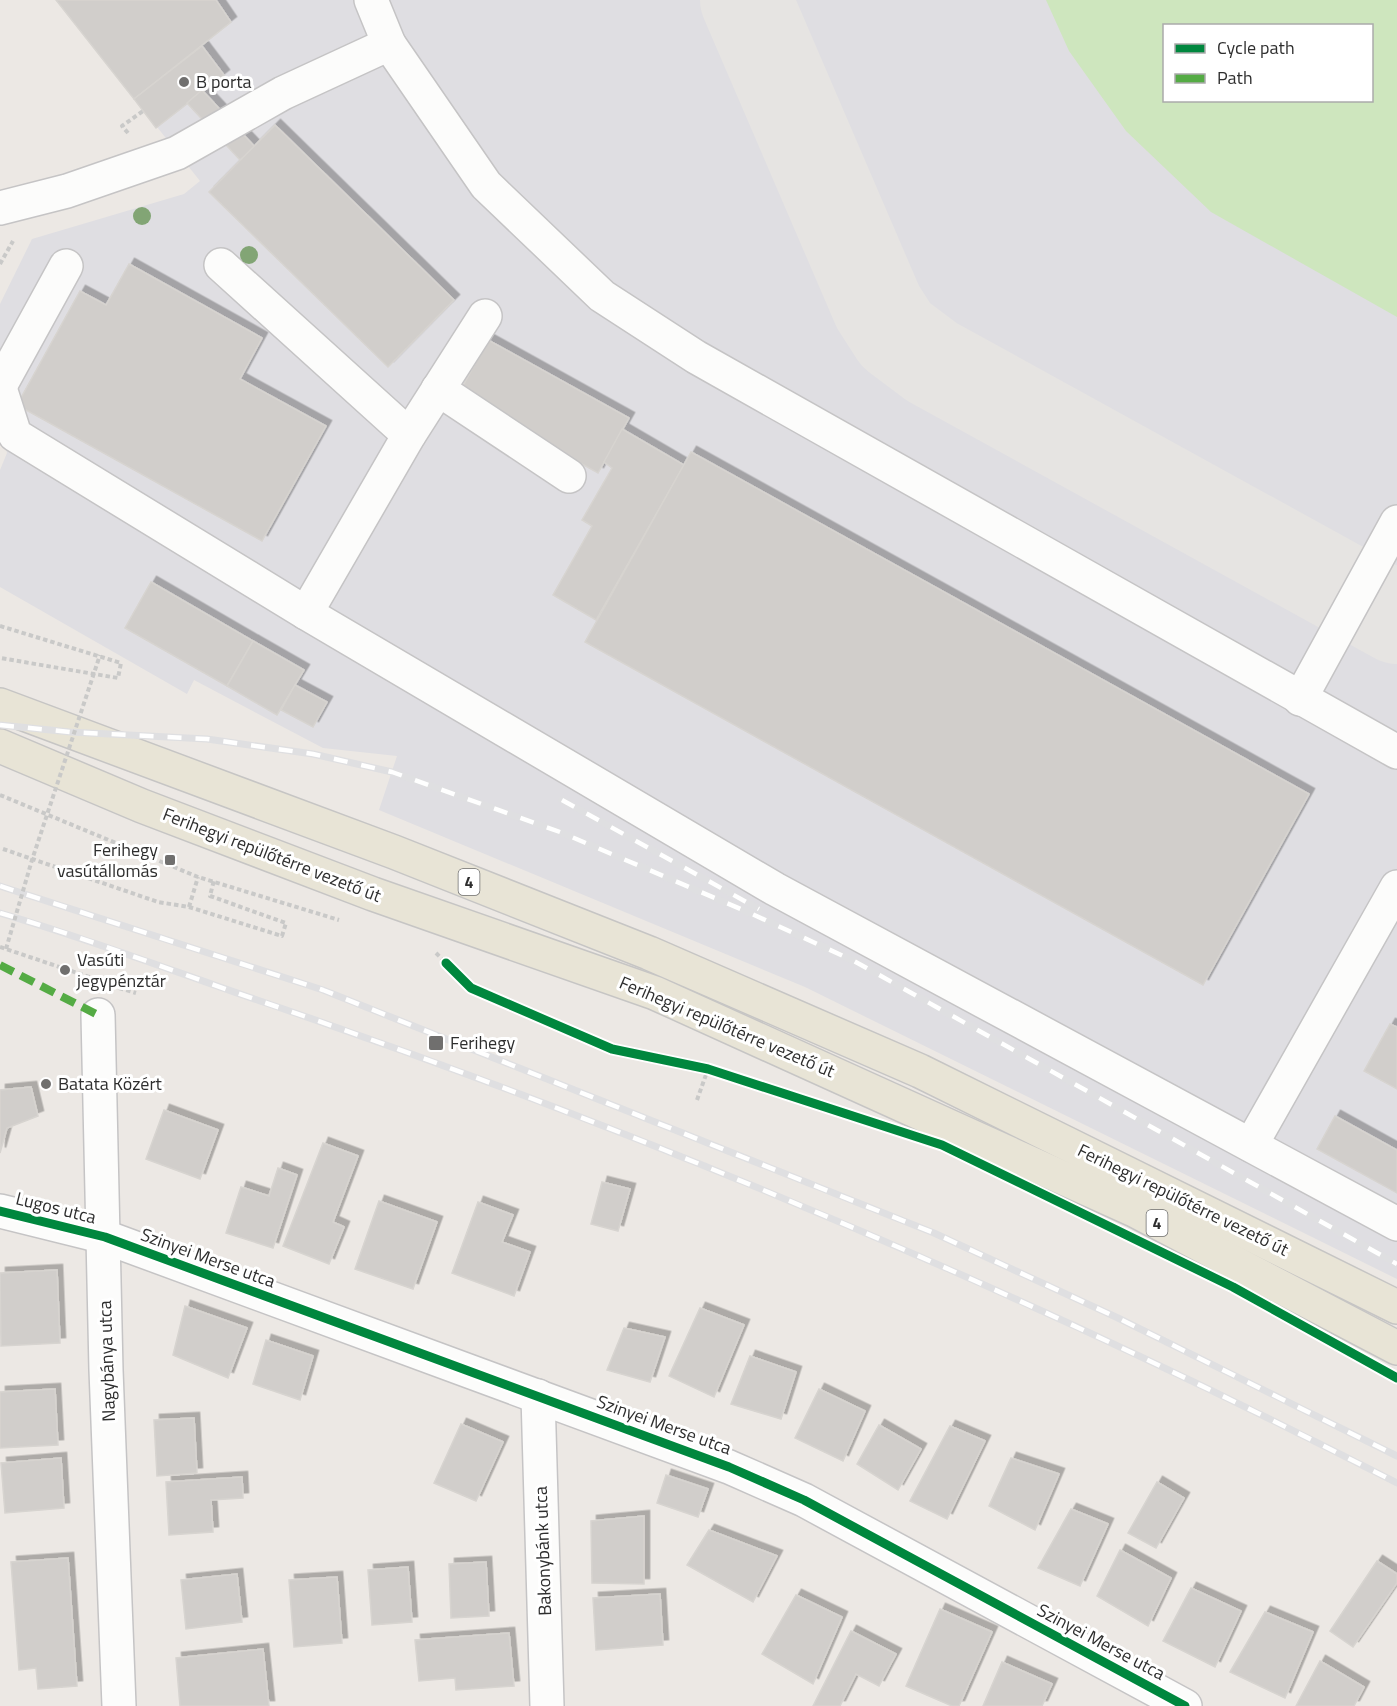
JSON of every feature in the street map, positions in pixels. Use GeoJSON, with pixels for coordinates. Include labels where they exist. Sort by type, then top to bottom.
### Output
{"type":"FeatureCollection","features":[{"type":"Feature","properties":{"kind":"main road","name":"Ferihegyi repülőtérre vezető út"},"geometry":{"type":"LineString","coordinates":[[0,705],[393,852],[649,953],[920,1071],[1397,1307]]}},
{"type":"Feature","properties":{"kind":"main road","name":"Ferihegyi repülőtérre vezető út"},"geometry":{"type":"LineString","coordinates":[[0,746],[142,806],[373,894],[655,993],[1134,1210],[1397,1348]]}},
{"type":"Feature","properties":{"kind":"street"},"geometry":{"type":"LineString","coordinates":[[371,0],[389,44],[486,185],[602,296],[696,357],[1397,752]]}},
{"type":"Feature","properties":{"kind":"street"},"geometry":{"type":"LineString","coordinates":[[0,208],[66,191],[177,153],[283,93],[389,44]]}},
{"type":"Feature","properties":{"kind":"street"},"geometry":{"type":"LineString","coordinates":[[221,265],[409,435]]}},
{"type":"Feature","properties":{"kind":"street"},"geometry":{"type":"LineString","coordinates":[[66,266],[0,387],[15,435],[306,613],[775,889],[1397,1224]]}},
{"type":"Feature","properties":{"kind":"street"},"geometry":{"type":"LineString","coordinates":[[306,613],[409,435],[485,316]]}},
{"type":"Feature","properties":{"kind":"street"},"geometry":{"type":"LineString","coordinates":[[438,389],[569,476]]}},
{"type":"Feature","properties":{"kind":"street"},"geometry":{"type":"LineString","coordinates":[[1300,699],[1397,522]]}},
{"type":"Feature","properties":{"kind":"street"},"geometry":{"type":"LineString","coordinates":[[1251,1145],[1397,887]]}},
{"type":"Feature","properties":{"kind":"street","name":"Nagybánya utca"},"geometry":{"type":"LineString","coordinates":[[98,1016],[105,1237],[106,1370],[119,1706]]}},
{"type":"Feature","properties":{"kind":"street","name":"Lugos utca"},"geometry":{"type":"LineString","coordinates":[[0,1211],[105,1237]]}},
{"type":"Feature","properties":{"kind":"street","name":"Szinyei Merse utca"},"geometry":{"type":"LineString","coordinates":[[105,1237],[729,1467],[804,1500],[1185,1706]]}},
{"type":"Feature","properties":{"kind":"street","name":"Bakonybánk utca"},"geometry":{"type":"LineString","coordinates":[[538,1396],[547,1706]]}},
{"type":"Feature","properties":{"kind":"path"},"geometry":{"type":"LineString","coordinates":[[0,264],[15,236]]}},
{"type":"Feature","properties":{"kind":"path"},"geometry":{"type":"LineString","coordinates":[[0,626],[121,663],[118,678],[0,657]]}},
{"type":"Feature","properties":{"kind":"path"},"geometry":{"type":"LineString","coordinates":[[6,949],[32,860],[100,656]]}},
{"type":"Feature","properties":{"kind":"path"},"geometry":{"type":"LineString","coordinates":[[0,795],[198,877],[350,923]]}},
{"type":"Feature","properties":{"kind":"path"},"geometry":{"type":"LineString","coordinates":[[3,849],[158,902],[189,907],[282,936],[286,923],[210,896],[214,880]]}},
{"type":"Feature","properties":{"kind":"path"},"geometry":{"type":"LineString","coordinates":[[189,907],[198,877]]}},
{"type":"Feature","properties":{"kind":"path"},"geometry":{"type":"LineString","coordinates":[[430,946],[454,972]]}},
{"type":"Feature","properties":{"kind":"path"},"geometry":{"type":"LineString","coordinates":[[0,947],[100,981]]}},
{"type":"Feature","properties":{"kind":"path"},"geometry":{"type":"LineString","coordinates":[[110,985],[136,993]]}},
{"type":"Feature","properties":{"kind":"path"},"geometry":{"type":"LineString","coordinates":[[698,1067],[719,1073]]}},
{"type":"Feature","properties":{"kind":"path"},"geometry":{"type":"LineString","coordinates":[[698,1100],[708,1069]]}},
{"type":"Feature","properties":{"kind":"shaded area"},"geometry":{"type":"Polygon","coordinates":[[[56,0],[1397,0],[1397,1279],[805,987],[379,810],[397,756],[323,748],[194,680],[187,694],[0,587],[0,470],[7,453],[0,428],[0,304],[32,239],[184,194],[200,181],[56,0]]]}},
{"type":"Feature","properties":{"kind":"green space"},"geometry":{"type":"Polygon","coordinates":[[[1046,0],[1397,0],[1397,317],[1211,212],[1126,131],[1069,51],[1046,0]]]}},
{"type":"Feature","properties":{"kind":"building"},"geometry":{"type":"Polygon","coordinates":[[[56,0],[216,0],[231,22],[134,99],[56,0]]]}},
{"type":"Feature","properties":{"kind":"building","name":"B porta"},"geometry":{"type":"Polygon","coordinates":[[[202,46],[224,75],[156,128],[134,99],[202,46]]]}},
{"type":"Feature","properties":{"kind":"building"},"geometry":{"type":"Polygon","coordinates":[[[202,90],[255,147],[240,160],[187,103],[202,90]]]}},
{"type":"Feature","properties":{"kind":"building"},"geometry":{"type":"Polygon","coordinates":[[[275,125],[454,300],[388,367],[209,192],[275,125]]]}},
{"type":"Feature","properties":{"kind":"building"},"geometry":{"type":"Polygon","coordinates":[[[129,264],[262,338],[240,379],[326,426],[262,541],[17,405],[80,291],[106,305],[129,264]]]}},
{"type":"Feature","properties":{"kind":"building"},"geometry":{"type":"Polygon","coordinates":[[[488,340],[629,418],[598,473],[458,395],[488,340]]]}},
{"type":"Feature","properties":{"kind":"building"},"geometry":{"type":"Polygon","coordinates":[[[622,429],[684,465],[596,620],[553,595],[592,526],[582,520],[612,468],[604,462],[622,429]]]}},
{"type":"Feature","properties":{"kind":"building"},"geometry":{"type":"Polygon","coordinates":[[[691,452],[1309,794],[1203,985],[585,642],[691,452]]]}},
{"type":"Feature","properties":{"kind":"building"},"geometry":{"type":"Polygon","coordinates":[[[151,582],[253,641],[227,686],[125,628],[151,582]]]}},
{"type":"Feature","properties":{"kind":"building"},"geometry":{"type":"Polygon","coordinates":[[[253,641],[304,670],[277,715],[227,686],[253,641]]]}},
{"type":"Feature","properties":{"kind":"building"},"geometry":{"type":"Polygon","coordinates":[[[295,685],[327,702],[313,727],[281,710],[295,685]]]}},
{"type":"Feature","properties":{"kind":"building"},"geometry":{"type":"Polygon","coordinates":[[[1390,1024],[1397,1027],[1397,1089],[1364,1071],[1390,1024]]]}},
{"type":"Feature","properties":{"kind":"building"},"geometry":{"type":"Polygon","coordinates":[[[31,1087],[38,1116],[7,1128],[0,1153],[0,1090],[31,1087]]]}},
{"type":"Feature","properties":{"kind":"building"},"geometry":{"type":"Polygon","coordinates":[[[164,1110],[218,1130],[200,1179],[146,1159],[164,1110]]]}},
{"type":"Feature","properties":{"kind":"building"},"geometry":{"type":"Polygon","coordinates":[[[1335,1116],[1397,1150],[1397,1193],[1317,1149],[1335,1116]]]}},
{"type":"Feature","properties":{"kind":"building"},"geometry":{"type":"Polygon","coordinates":[[[323,1143],[358,1156],[333,1222],[344,1227],[329,1264],[283,1246],[323,1143]]]}},
{"type":"Feature","properties":{"kind":"building"},"geometry":{"type":"Polygon","coordinates":[[[278,1168],[297,1175],[273,1248],[226,1233],[241,1187],[269,1196],[278,1168]]]}},
{"type":"Feature","properties":{"kind":"building"},"geometry":{"type":"Polygon","coordinates":[[[602,1182],[630,1189],[618,1231],[591,1224],[602,1182]]]}},
{"type":"Feature","properties":{"kind":"building"},"geometry":{"type":"Polygon","coordinates":[[[379,1201],[437,1222],[413,1289],[355,1269],[379,1201]]]}},
{"type":"Feature","properties":{"kind":"building"},"geometry":{"type":"Polygon","coordinates":[[[478,1202],[513,1215],[502,1242],[530,1252],[514,1296],[452,1273],[478,1202]]]}},
{"type":"Feature","properties":{"kind":"building"},"geometry":{"type":"Polygon","coordinates":[[[57,1270],[60,1343],[1,1346],[0,1273],[57,1270]]]}},
{"type":"Feature","properties":{"kind":"building"},"geometry":{"type":"Polygon","coordinates":[[[185,1306],[247,1328],[228,1378],[173,1355],[185,1306]]]}},
{"type":"Feature","properties":{"kind":"building"},"geometry":{"type":"Polygon","coordinates":[[[700,1308],[744,1325],[714,1397],[669,1376],[700,1308]]]}},
{"type":"Feature","properties":{"kind":"building"},"geometry":{"type":"Polygon","coordinates":[[[624,1328],[665,1337],[650,1382],[607,1370],[624,1328]]]}},
{"type":"Feature","properties":{"kind":"building"},"geometry":{"type":"Polygon","coordinates":[[[266,1340],[313,1356],[300,1400],[253,1384],[266,1340]]]}},
{"type":"Feature","properties":{"kind":"building"},"geometry":{"type":"Polygon","coordinates":[[[750,1356],[796,1372],[781,1419],[731,1404],[750,1356]]]}},
{"type":"Feature","properties":{"kind":"building"},"geometry":{"type":"Polygon","coordinates":[[[55,1389],[58,1445],[0,1448],[0,1392],[55,1389]]]}},
{"type":"Feature","properties":{"kind":"building"},"geometry":{"type":"Polygon","coordinates":[[[819,1389],[865,1411],[843,1461],[795,1438],[819,1389]]]}},
{"type":"Feature","properties":{"kind":"building"},"geometry":{"type":"Polygon","coordinates":[[[194,1418],[197,1473],[157,1476],[154,1420],[194,1418]]]}},
{"type":"Feature","properties":{"kind":"building"},"geometry":{"type":"Polygon","coordinates":[[[461,1424],[503,1442],[476,1501],[434,1483],[461,1424]]]}},
{"type":"Feature","properties":{"kind":"building"},"geometry":{"type":"Polygon","coordinates":[[[879,1425],[921,1449],[898,1490],[857,1464],[879,1425]]]}},
{"type":"Feature","properties":{"kind":"building"},"geometry":{"type":"Polygon","coordinates":[[[950,1426],[985,1441],[947,1519],[910,1501],[950,1426]]]}},
{"type":"Feature","properties":{"kind":"building"},"geometry":{"type":"Polygon","coordinates":[[[61,1458],[64,1508],[5,1513],[1,1463],[61,1458]]]}},
{"type":"Feature","properties":{"kind":"building"},"geometry":{"type":"Polygon","coordinates":[[[1011,1458],[1059,1474],[1035,1530],[989,1506],[1011,1458]]]}},
{"type":"Feature","properties":{"kind":"building"},"geometry":{"type":"Polygon","coordinates":[[[666,1475],[708,1489],[698,1517],[657,1503],[666,1475]]]}},
{"type":"Feature","properties":{"kind":"building"},"geometry":{"type":"Polygon","coordinates":[[[242,1477],[243,1498],[211,1500],[213,1532],[169,1535],[166,1482],[242,1477]]]}},
{"type":"Feature","properties":{"kind":"building"},"geometry":{"type":"Polygon","coordinates":[[[1157,1482],[1184,1498],[1156,1548],[1128,1533],[1157,1482]]]}},
{"type":"Feature","properties":{"kind":"building"},"geometry":{"type":"Polygon","coordinates":[[[1071,1509],[1108,1524],[1080,1586],[1038,1568],[1071,1509]]]}},
{"type":"Feature","properties":{"kind":"building"},"geometry":{"type":"Polygon","coordinates":[[[644,1516],[644,1584],[592,1583],[591,1521],[644,1516]]]}},
{"type":"Feature","properties":{"kind":"building"},"geometry":{"type":"Polygon","coordinates":[[[709,1530],[777,1556],[753,1602],[687,1565],[709,1530]]]}},
{"type":"Feature","properties":{"kind":"building"},"geometry":{"type":"Polygon","coordinates":[[[1120,1550],[1171,1578],[1148,1626],[1097,1596],[1120,1550]]]}},
{"type":"Feature","properties":{"kind":"building"},"geometry":{"type":"Polygon","coordinates":[[[68,1558],[77,1686],[38,1689],[36,1668],[19,1670],[11,1562],[68,1558]]]}},
{"type":"Feature","properties":{"kind":"building"},"geometry":{"type":"Polygon","coordinates":[[[1377,1561],[1397,1574],[1397,1583],[1353,1647],[1330,1631],[1377,1561]]]}},
{"type":"Feature","properties":{"kind":"building"},"geometry":{"type":"Polygon","coordinates":[[[486,1562],[489,1616],[451,1618],[449,1564],[486,1562]]]}},
{"type":"Feature","properties":{"kind":"building"},"geometry":{"type":"Polygon","coordinates":[[[408,1567],[412,1622],[372,1625],[368,1570],[408,1567]]]}},
{"type":"Feature","properties":{"kind":"building"},"geometry":{"type":"Polygon","coordinates":[[[237,1574],[242,1622],[186,1629],[181,1580],[237,1574]]]}},
{"type":"Feature","properties":{"kind":"building"},"geometry":{"type":"Polygon","coordinates":[[[337,1577],[342,1643],[294,1647],[289,1580],[337,1577]]]}},
{"type":"Feature","properties":{"kind":"building"},"geometry":{"type":"Polygon","coordinates":[[[1191,1588],[1241,1611],[1215,1667],[1163,1641],[1191,1588]]]}},
{"type":"Feature","properties":{"kind":"building"},"geometry":{"type":"Polygon","coordinates":[[[660,1594],[663,1645],[596,1650],[593,1598],[660,1594]]]}},
{"type":"Feature","properties":{"kind":"building"},"geometry":{"type":"Polygon","coordinates":[[[796,1595],[842,1617],[813,1684],[762,1654],[796,1595]]]}},
{"type":"Feature","properties":{"kind":"building"},"geometry":{"type":"Polygon","coordinates":[[[940,1609],[992,1632],[959,1706],[952,1706],[906,1686],[940,1609]]]}},
{"type":"Feature","properties":{"kind":"building"},"geometry":{"type":"Polygon","coordinates":[[[1265,1612],[1313,1632],[1285,1698],[1230,1672],[1265,1612]]]}},
{"type":"Feature","properties":{"kind":"building"},"geometry":{"type":"Polygon","coordinates":[[[851,1631],[896,1654],[879,1686],[856,1674],[840,1706],[813,1706],[851,1631]]]}},
{"type":"Feature","properties":{"kind":"building"},"geometry":{"type":"Polygon","coordinates":[[[509,1633],[514,1686],[456,1690],[455,1678],[419,1681],[415,1640],[509,1633]]]}},
{"type":"Feature","properties":{"kind":"building"},"geometry":{"type":"Polygon","coordinates":[[[263,1649],[269,1706],[180,1706],[176,1658],[263,1649]]]}},
{"type":"Feature","properties":{"kind":"building"},"geometry":{"type":"Polygon","coordinates":[[[1320,1661],[1364,1687],[1354,1706],[1296,1706],[1320,1661]]]}},
{"type":"Feature","properties":{"kind":"building"},"geometry":{"type":"Polygon","coordinates":[[[1002,1662],[1052,1684],[1042,1706],[983,1706],[1002,1662]]]}},
{"type":"Feature","properties":{"kind":"taxiway"},"geometry":{"type":"LineString","coordinates":[[746,0],[878,307],[896,335],[932,362],[1397,618]]}},
{"type":"Feature","properties":{"kind":"railway"},"geometry":{"type":"LineString","coordinates":[[0,725],[70,732],[207,739],[313,754],[392,772],[560,832],[750,913],[854,961],[1397,1264]]}},
{"type":"Feature","properties":{"kind":"railway"},"geometry":{"type":"LineString","coordinates":[[562,800],[759,909]]}},
{"type":"Feature","properties":{"kind":"railway"},"geometry":{"type":"LineString","coordinates":[[0,886],[323,990],[934,1233],[1118,1318],[1397,1456]]}},
{"type":"Feature","properties":{"kind":"railway"},"geometry":{"type":"LineString","coordinates":[[0,913],[101,945],[411,1054],[555,1107],[698,1164],[840,1222],[981,1284],[1260,1414],[1397,1483]]}},
{"type":"Feature","properties":{"kind":"marked path"},"geometry":{"type":"LineString","coordinates":[[0,965],[98,1015]]}},
{"type":"Feature","properties":{"kind":"cycle path"},"geometry":{"type":"LineString","coordinates":[[446,963],[471,988],[612,1049],[708,1069],[942,1145],[1233,1287],[1397,1378]]}},
{"type":"Feature","properties":{"kind":"cycle path"},"geometry":{"type":"LineString","coordinates":[[0,1211],[105,1237],[729,1467],[804,1500],[1185,1706]]}},
{"type":"Feature","properties":{"kind":"place","name":"B porta"},"geometry":{"type":"Point","coordinates":[184,82]}},
{"type":"Feature","properties":{"kind":"place","name":"Ferihegy vasútállomás"},"geometry":{"type":"Point","coordinates":[170,860]}},
{"type":"Feature","properties":{"kind":"place","name":"Vasúti jegypénztár"},"geometry":{"type":"Point","coordinates":[65,970]}},
{"type":"Feature","properties":{"kind":"place","name":"Ferihegy"},"geometry":{"type":"Point","coordinates":[436,1043]}},
{"type":"Feature","properties":{"kind":"place","name":"Batata Közért"},"geometry":{"type":"Point","coordinates":[46,1084]}}]}
